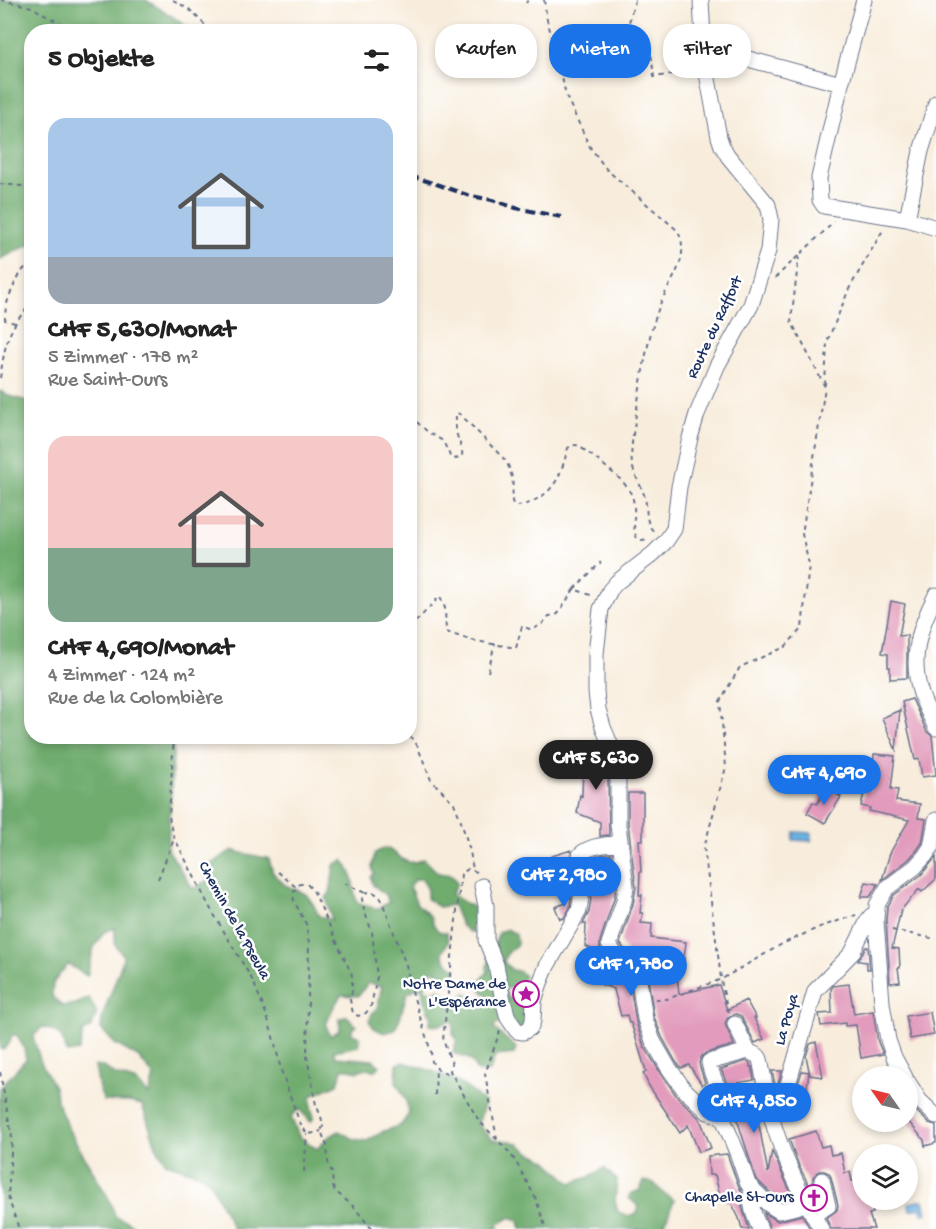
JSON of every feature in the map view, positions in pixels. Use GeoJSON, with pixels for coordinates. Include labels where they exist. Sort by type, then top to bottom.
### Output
{"type":"FeatureCollection","features":[{"type":"Feature","properties":{"kind":"street","name":"Route du Raffort"},"geometry":{"type":"LineString","coordinates":[[701,0],[702,24]]}},
{"type":"Feature","properties":{"kind":"street"},"geometry":{"type":"LineString","coordinates":[[864,0],[819,178],[820,200],[822,205],[907,219],[936,228]]}},
{"type":"Feature","properties":{"kind":"street"},"geometry":{"type":"LineString","coordinates":[[751,60],[841,84]]}},
{"type":"Feature","properties":{"kind":"street","name":"Route du Raffort"},"geometry":{"type":"LineString","coordinates":[[660,537],[672,533],[675,525],[679,487],[697,414],[717,366],[751,305],[767,258],[770,237],[771,219],[768,205],[722,146],[708,78]]}},
{"type":"Feature","properties":{"kind":"street"},"geometry":{"type":"LineString","coordinates":[[907,219],[921,151],[936,104]]}},
{"type":"Feature","properties":{"kind":"street"},"geometry":{"type":"LineString","coordinates":[[660,537],[653,554],[617,582],[604,601],[598,632],[596,692],[598,709],[613,751],[618,774],[618,825],[626,886],[624,901],[609,944],[612,952],[638,974],[645,1019],[653,1041],[684,1089],[708,1112],[720,1116],[724,1121],[752,1189],[779,1211],[797,1207],[810,1209],[828,1206],[822,1180]]}},
{"type":"Feature","properties":{"kind":"street"},"geometry":{"type":"LineString","coordinates":[[936,595],[919,636],[915,658],[921,696],[936,728]]}},
{"type":"Feature","properties":{"kind":"street","name":"La Poya"},"geometry":{"type":"LineString","coordinates":[[876,920],[877,905],[887,888],[915,867],[925,856],[930,847],[936,820]]}},
{"type":"Feature","properties":{"kind":"street"},"geometry":{"type":"LineString","coordinates":[[482,886],[486,906],[486,940],[496,965],[508,1018],[518,1031],[523,1032],[530,1028],[533,1020],[534,1001],[547,966],[579,911],[584,878],[580,855],[582,852],[611,844],[621,844]]}},
{"type":"Feature","properties":{"kind":"street","name":"La Poya"},"geometry":{"type":"LineString","coordinates":[[772,1119],[785,1095],[815,991],[852,953],[871,916],[876,920]]}},
{"type":"Feature","properties":{"kind":"street"},"geometry":{"type":"LineString","coordinates":[[876,920],[879,981],[885,1024],[898,1066]]}},
{"type":"Feature","properties":{"kind":"street"},"geometry":{"type":"LineString","coordinates":[[735,1024],[748,1051],[760,1059],[775,1131],[821,1229]]}},
{"type":"Feature","properties":{"kind":"street"},"geometry":{"type":"LineString","coordinates":[[724,1121],[726,1112],[722,1097],[713,1080],[709,1062],[748,1051]]}},
{"type":"Feature","properties":{"kind":"street"},"geometry":{"type":"LineString","coordinates":[[918,1098],[936,1116]]}},
{"type":"Feature","properties":{"kind":"street"},"geometry":{"type":"LineString","coordinates":[[752,1189],[750,1195],[752,1214],[760,1229]]}},
{"type":"Feature","properties":{"kind":"path"},"geometry":{"type":"LineString","coordinates":[[2,0],[32,7],[62,24]]}},
{"type":"Feature","properties":{"kind":"path"},"geometry":{"type":"LineString","coordinates":[[173,0],[189,9],[204,24]]}},
{"type":"Feature","properties":{"kind":"path"},"geometry":{"type":"LineString","coordinates":[[544,0],[566,96],[590,147],[607,170],[677,230],[682,238],[681,261],[652,327],[643,367],[632,440],[634,474],[646,501],[646,516],[649,526],[660,537]]}},
{"type":"Feature","properties":{"kind":"path"},"geometry":{"type":"LineString","coordinates":[[635,0],[628,26],[635,43],[650,44],[654,77],[663,76]]}},
{"type":"Feature","properties":{"kind":"path"},"geometry":{"type":"LineString","coordinates":[[0,184],[24,186]]}},
{"type":"Feature","properties":{"kind":"path"},"geometry":{"type":"LineString","coordinates":[[773,280],[846,210]]}},
{"type":"Feature","properties":{"kind":"path"},"geometry":{"type":"LineString","coordinates":[[735,1024],[727,1007],[722,979],[704,848],[726,767],[720,702],[740,667],[785,647],[802,628],[809,565],[802,534],[825,387],[827,342],[849,289],[891,217]]}},
{"type":"Feature","properties":{"kind":"path"},"geometry":{"type":"LineString","coordinates":[[799,256],[792,321],[825,387]]}},
{"type":"Feature","properties":{"kind":"path"},"geometry":{"type":"LineString","coordinates":[[15,323],[5,320],[5,315],[9,298],[24,269]]}},
{"type":"Feature","properties":{"kind":"path"},"geometry":{"type":"LineString","coordinates":[[0,378],[5,345],[15,323],[24,313]]}},
{"type":"Feature","properties":{"kind":"path"},"geometry":{"type":"LineString","coordinates":[[417,422],[443,441],[450,456],[456,459],[462,456],[456,424],[456,413],[460,414],[506,461],[513,480],[512,502],[515,506],[521,506],[545,495],[561,472],[567,448],[573,445],[583,447],[623,482],[632,495],[635,511],[634,534],[637,538],[642,540],[660,537]]}},
{"type":"Feature","properties":{"kind":"path"},"geometry":{"type":"LineString","coordinates":[[417,621],[440,596],[445,608],[446,632],[470,640],[516,648],[522,626],[532,630],[549,616],[558,614],[574,589],[602,562]]}},
{"type":"Feature","properties":{"kind":"path"},"geometry":{"type":"LineString","coordinates":[[574,589],[604,601]]}},
{"type":"Feature","properties":{"kind":"path"},"geometry":{"type":"LineString","coordinates":[[488,672],[495,643]]}},
{"type":"Feature","properties":{"kind":"path","name":"Chemin de la Pseula"},"geometry":{"type":"LineString","coordinates":[[174,744],[169,816],[174,839],[209,906],[253,981],[267,1016],[281,1070],[298,1121],[307,1134]]}},
{"type":"Feature","properties":{"kind":"path"},"geometry":{"type":"LineString","coordinates":[[416,744],[431,780],[454,803],[470,851],[473,870]]}},
{"type":"Feature","properties":{"kind":"path"},"geometry":{"type":"LineString","coordinates":[[158,879],[174,839]]}},
{"type":"Feature","properties":{"kind":"path"},"geometry":{"type":"LineString","coordinates":[[482,886],[477,872],[468,868],[461,874],[443,1040],[452,1064],[450,1071],[479,1121],[516,1162],[536,1199],[546,1229]]}},
{"type":"Feature","properties":{"kind":"path"},"geometry":{"type":"LineString","coordinates":[[278,872],[296,887]]}},
{"type":"Feature","properties":{"kind":"path"},"geometry":{"type":"LineString","coordinates":[[344,883],[365,893],[371,891],[380,896],[406,965],[432,1062],[439,1071],[447,1073],[450,1071]]}},
{"type":"Feature","properties":{"kind":"path"},"geometry":{"type":"LineString","coordinates":[[365,893],[362,899],[372,932],[377,977],[371,1006],[366,1014],[358,1016],[353,1012],[350,1000],[352,975],[314,892],[307,884],[300,884],[292,893],[306,924],[309,943],[307,1057],[316,1105],[321,1116],[323,1126],[321,1131],[327,1146],[333,1187],[372,1229]]}},
{"type":"Feature","properties":{"kind":"path"},"geometry":{"type":"LineString","coordinates":[[642,998],[668,999],[722,979],[768,951],[801,935],[861,913],[909,935],[936,939]]}},
{"type":"Feature","properties":{"kind":"path"},"geometry":{"type":"LineString","coordinates":[[497,1141],[486,1074],[501,1027],[508,1018]]}},
{"type":"Feature","properties":{"kind":"path"},"geometry":{"type":"LineString","coordinates":[[435,1095],[436,1068]]}},
{"type":"Feature","properties":{"kind":"path"},"geometry":{"type":"LineString","coordinates":[[0,1072],[12,1138],[8,1197],[19,1229]]}},
{"type":"Feature","properties":{"kind":"path"},"geometry":{"type":"LineString","coordinates":[[304,1172],[307,1134],[321,1131]]}},
{"type":"Feature","properties":{"kind":"green space"},"geometry":{"type":"Polygon","coordinates":[[[0,0],[146,0],[178,20],[183,24],[24,24],[24,247],[0,259],[0,0]]]}},
{"type":"Feature","properties":{"kind":"green space"},"geometry":{"type":"Polygon","coordinates":[[[0,391],[24,400],[24,744],[174,744],[168,845],[169,851],[193,889],[208,880],[205,868],[232,850],[269,859],[273,873],[285,885],[306,894],[319,916],[332,920],[326,898],[330,893],[334,865],[343,860],[352,876],[357,902],[377,909],[389,902],[385,894],[373,885],[371,877],[374,874],[372,867],[375,853],[385,848],[403,860],[417,862],[424,859],[438,873],[451,875],[457,883],[452,894],[479,911],[480,931],[469,932],[461,925],[453,905],[439,907],[427,899],[427,888],[422,879],[416,879],[409,886],[417,904],[431,917],[438,931],[447,933],[448,942],[442,953],[446,961],[456,969],[454,978],[442,977],[434,969],[426,977],[425,989],[432,992],[439,989],[453,1007],[465,993],[489,1005],[491,1001],[481,989],[479,981],[488,972],[487,967],[499,932],[507,929],[516,934],[517,944],[506,955],[504,962],[512,970],[525,976],[521,983],[504,990],[509,998],[515,1000],[525,986],[532,987],[530,1022],[520,1028],[501,1016],[500,1023],[493,1027],[516,1048],[514,1054],[495,1056],[490,1071],[478,1071],[469,1059],[453,1053],[457,1040],[453,1034],[453,1021],[437,1026],[429,1025],[432,1016],[427,1009],[420,987],[407,993],[395,1030],[384,1033],[374,1028],[369,1021],[377,1008],[382,986],[368,983],[358,996],[341,995],[326,1025],[330,1036],[340,1030],[339,1019],[347,1016],[357,1026],[352,1029],[352,1034],[360,1037],[358,1046],[334,1051],[336,1057],[373,1060],[380,1066],[376,1070],[362,1069],[357,1072],[342,1069],[338,1084],[311,1096],[314,1117],[311,1122],[299,1109],[291,1117],[299,1136],[317,1149],[327,1138],[339,1131],[354,1139],[367,1141],[384,1131],[401,1125],[409,1114],[406,1100],[396,1082],[397,1064],[403,1062],[437,1073],[467,1088],[485,1103],[478,1124],[493,1140],[517,1143],[546,1160],[571,1183],[589,1177],[604,1168],[617,1180],[615,1201],[618,1212],[629,1216],[638,1212],[638,1206],[629,1198],[630,1194],[640,1190],[644,1181],[654,1183],[674,1200],[665,1223],[666,1229],[521,1229],[519,1221],[511,1217],[498,1224],[498,1229],[233,1229],[210,1182],[202,1175],[166,1163],[156,1146],[142,1105],[104,1101],[99,1089],[95,1066],[104,1067],[115,1075],[137,1082],[149,1095],[154,1076],[138,1057],[115,1044],[101,1029],[102,1017],[122,963],[123,955],[115,945],[115,928],[104,932],[94,947],[87,976],[68,964],[53,983],[52,996],[62,1006],[76,1004],[89,998],[97,1013],[91,1027],[83,1033],[79,1051],[67,1053],[59,1035],[42,1027],[33,1037],[70,1132],[109,1199],[116,1217],[137,1229],[0,1229],[0,1088],[26,1059],[17,1035],[12,1035],[9,1044],[3,1050],[0,1049],[0,391]]]}},
{"type":"Feature","properties":{"kind":"water"},"geometry":{"type":"Polygon","coordinates":[[[794,832],[812,833],[811,841],[793,840],[794,832]]]}},
{"type":"Feature","properties":{"kind":"water"},"geometry":{"type":"Polygon","coordinates":[[[924,1200],[927,1213],[922,1214],[921,1208],[918,1209],[918,1201],[924,1200]]]}},
{"type":"Feature","properties":{"kind":"building"},"geometry":{"type":"Polygon","coordinates":[[[891,601],[905,604],[899,636],[907,635],[907,678],[890,679],[888,654],[882,653],[891,601]]]}},
{"type":"Feature","properties":{"kind":"building"},"geometry":{"type":"Polygon","coordinates":[[[912,699],[927,732],[932,736],[936,775],[922,777],[919,759],[915,760],[902,702],[912,699]]]}},
{"type":"Feature","properties":{"kind":"building"},"geometry":{"type":"Polygon","coordinates":[[[900,710],[896,750],[882,718],[900,710]]]}},
{"type":"Feature","properties":{"kind":"building"},"geometry":{"type":"Polygon","coordinates":[[[598,741],[604,754],[608,775],[609,835],[600,836],[600,822],[577,813],[580,795],[582,796],[583,767],[595,768],[591,742],[598,741]]]}},
{"type":"Feature","properties":{"kind":"building"},"geometry":{"type":"Polygon","coordinates":[[[874,754],[895,756],[891,789],[898,790],[896,801],[920,804],[918,818],[926,819],[922,843],[917,850],[882,880],[890,853],[909,820],[869,811],[870,808],[861,806],[865,789],[871,791],[874,754]]]}},
{"type":"Feature","properties":{"kind":"building"},"geometry":{"type":"Polygon","coordinates":[[[826,788],[841,797],[825,823],[807,813],[813,802],[817,804],[826,788]]]}},
{"type":"Feature","properties":{"kind":"building"},"geometry":{"type":"Polygon","coordinates":[[[628,793],[643,793],[643,840],[639,840],[641,872],[639,895],[642,895],[640,913],[643,913],[641,923],[652,924],[651,938],[686,942],[683,967],[676,966],[679,994],[719,985],[727,1010],[746,1000],[764,1039],[755,1043],[741,1016],[736,1014],[730,1016],[725,1024],[734,1045],[702,1056],[699,1064],[705,1083],[702,1085],[689,1065],[681,1068],[676,1062],[654,1017],[645,967],[620,943],[636,887],[628,824],[628,793]]]}},
{"type":"Feature","properties":{"kind":"building"},"geometry":{"type":"Polygon","coordinates":[[[571,850],[573,889],[562,868],[558,870],[552,856],[571,850]]]}},
{"type":"Feature","properties":{"kind":"building"},"geometry":{"type":"Polygon","coordinates":[[[612,854],[616,886],[600,948],[608,960],[629,979],[636,1022],[644,1046],[676,1095],[700,1119],[711,1148],[699,1152],[688,1125],[680,1133],[649,1086],[643,1073],[646,1071],[631,1023],[627,1015],[621,1016],[614,989],[592,981],[590,978],[594,950],[585,946],[586,924],[583,924],[589,912],[594,879],[591,859],[612,854]]]}},
{"type":"Feature","properties":{"kind":"building"},"geometry":{"type":"Polygon","coordinates":[[[936,857],[936,879],[922,892],[919,889],[901,910],[892,948],[899,949],[900,982],[890,983],[887,908],[894,895],[921,875],[936,857]]]}},
{"type":"Feature","properties":{"kind":"building"},"geometry":{"type":"Polygon","coordinates":[[[866,882],[878,884],[870,897],[861,897],[866,882]]]}},
{"type":"Feature","properties":{"kind":"building"},"geometry":{"type":"Polygon","coordinates":[[[571,896],[570,908],[564,918],[560,919],[555,907],[566,903],[564,899],[571,896]]]}},
{"type":"Feature","properties":{"kind":"building"},"geometry":{"type":"Polygon","coordinates":[[[868,947],[870,969],[867,969],[867,962],[858,961],[868,947]]]}},
{"type":"Feature","properties":{"kind":"building"},"geometry":{"type":"Polygon","coordinates":[[[849,984],[854,1014],[873,1011],[878,1042],[883,1054],[861,1058],[856,1025],[845,1026],[845,1023],[821,1026],[819,1014],[832,1013],[831,989],[833,986],[849,984]]]}},
{"type":"Feature","properties":{"kind":"building"},"geometry":{"type":"Polygon","coordinates":[[[930,1012],[934,1035],[910,1039],[906,1016],[930,1012]]]}},
{"type":"Feature","properties":{"kind":"building"},"geometry":{"type":"Polygon","coordinates":[[[816,1042],[823,1077],[810,1075],[806,1056],[810,1044],[816,1042]]]}},
{"type":"Feature","properties":{"kind":"building"},"geometry":{"type":"Polygon","coordinates":[[[747,1061],[752,1067],[754,1080],[737,1083],[751,1114],[751,1126],[759,1125],[768,1173],[772,1151],[793,1198],[781,1201],[756,1179],[735,1116],[732,1096],[721,1069],[747,1061]]]}},
{"type":"Feature","properties":{"kind":"building"},"geometry":{"type":"Polygon","coordinates":[[[772,1071],[782,1071],[776,1091],[775,1085],[772,1071]]]}},
{"type":"Feature","properties":{"kind":"building"},"geometry":{"type":"Polygon","coordinates":[[[802,1071],[809,1072],[805,1103],[793,1101],[802,1071]]]}},
{"type":"Feature","properties":{"kind":"building"},"geometry":{"type":"Polygon","coordinates":[[[791,1104],[795,1116],[783,1119],[791,1104]]]}},
{"type":"Feature","properties":{"kind":"building"},"geometry":{"type":"Polygon","coordinates":[[[918,1113],[929,1123],[936,1125],[936,1143],[925,1146],[924,1140],[917,1132],[918,1113]]]}},
{"type":"Feature","properties":{"kind":"building"},"geometry":{"type":"Polygon","coordinates":[[[816,1131],[821,1147],[829,1145],[831,1155],[841,1153],[845,1173],[850,1172],[852,1181],[852,1210],[873,1210],[873,1213],[869,1214],[874,1229],[831,1229],[826,1218],[837,1210],[838,1205],[831,1177],[829,1173],[819,1171],[813,1177],[817,1201],[799,1166],[789,1139],[816,1131]]]}},
{"type":"Feature","properties":{"kind":"building"},"geometry":{"type":"Polygon","coordinates":[[[727,1154],[742,1192],[742,1207],[749,1229],[742,1229],[731,1202],[727,1203],[726,1198],[721,1200],[715,1175],[709,1175],[708,1156],[727,1154]]]}},
{"type":"Feature","properties":{"kind":"building"},"geometry":{"type":"Polygon","coordinates":[[[764,1213],[778,1221],[802,1215],[810,1229],[770,1229],[764,1213]]]}},
{"type":"Feature","properties":{"kind":"railway"},"geometry":{"type":"LineString","coordinates":[[417,178],[467,195],[561,217]]}},
{"type":"Feature","properties":{"kind":"place","name":"Notre Dame de L'Espérance"},"geometry":{"type":"Point","coordinates":[526,994]}},
{"type":"Feature","properties":{"kind":"place","name":"Chapelle St-Ours"},"geometry":{"type":"Point","coordinates":[814,1198]}}]}
